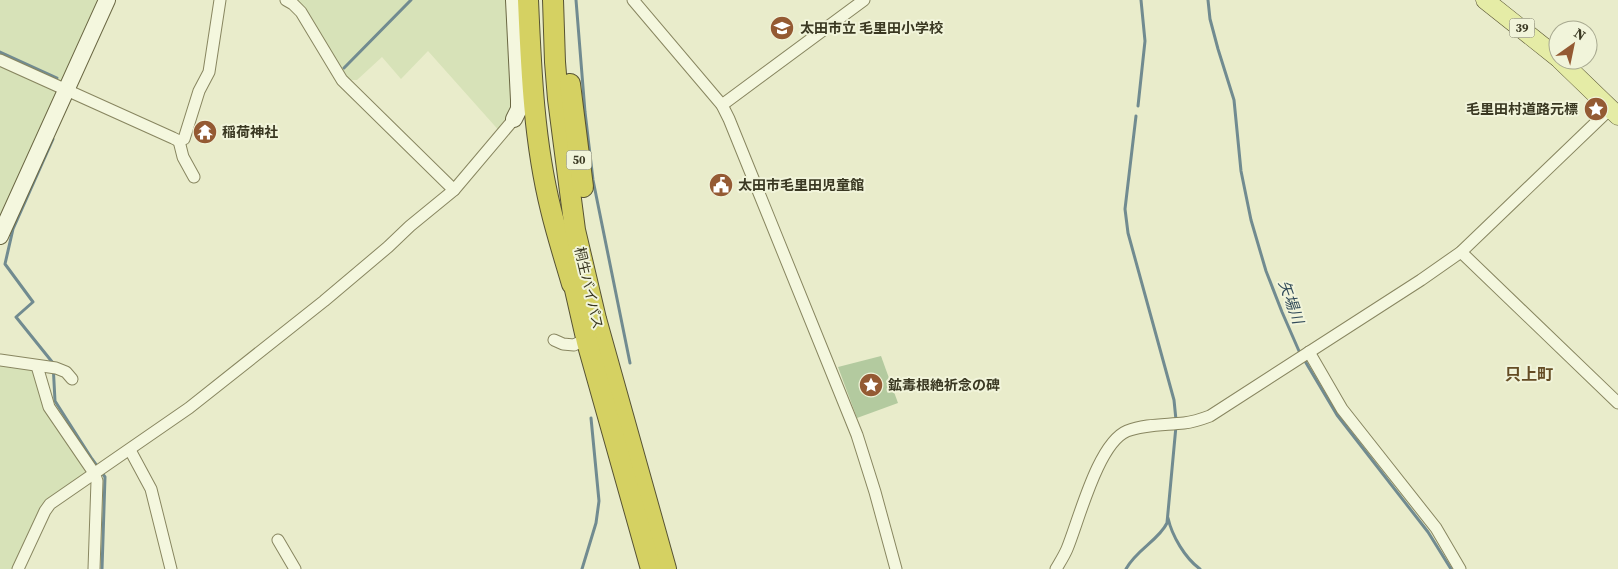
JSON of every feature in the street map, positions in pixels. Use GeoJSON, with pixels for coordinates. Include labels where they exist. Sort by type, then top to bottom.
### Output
{"type":"FeatureCollection","features":[{"type":"Feature","properties":{"kind":"highway","name":"50"},"geometry":{"type":"LineString","coordinates":[[528,0],[530,65],[540,155],[550,210],[577,300]]}},
{"type":"Feature","properties":{"kind":"highway","name":"桐生バイパス"},"geometry":{"type":"LineString","coordinates":[[540,0],[542,66],[549,136],[563,234],[587,342],[651,569]]}},
{"type":"Feature","properties":{"kind":"highway","name":"桐生バイパス"},"geometry":{"type":"LineString","coordinates":[[553,0],[555,62],[561,132],[575,230],[596,319],[666,569]]}},
{"type":"Feature","properties":{"kind":"highway","name":"50"},"geometry":{"type":"LineString","coordinates":[[564,0],[567,60],[587,220],[596,319]]}},
{"type":"Feature","properties":{"kind":"main road","name":"39"},"geometry":{"type":"LineString","coordinates":[[1490,2],[1548,50]]}},
{"type":"Feature","properties":{"kind":"main road","name":"39"},"geometry":{"type":"LineString","coordinates":[[1570,70],[1614,112]]}},
{"type":"Feature","properties":{"kind":"street"},"geometry":{"type":"LineString","coordinates":[[0,236],[107,0]]}},
{"type":"Feature","properties":{"kind":"street"},"geometry":{"type":"LineString","coordinates":[[179,141],[184,139],[199,91],[209,72],[220,0]]}},
{"type":"Feature","properties":{"kind":"street"},"geometry":{"type":"LineString","coordinates":[[286,0],[293,4],[300,12],[342,80],[454,190]]}},
{"type":"Feature","properties":{"kind":"street"},"geometry":{"type":"LineString","coordinates":[[18,569],[50,504],[130,450],[233,375],[324,301],[454,190],[514,118],[519,108],[514,0]]}},
{"type":"Feature","properties":{"kind":"street"},"geometry":{"type":"LineString","coordinates":[[632,0],[722,105],[857,435],[896,569]]}},
{"type":"Feature","properties":{"kind":"street"},"geometry":{"type":"LineString","coordinates":[[722,105],[864,0]]}},
{"type":"Feature","properties":{"kind":"street"},"geometry":{"type":"LineString","coordinates":[[0,60],[179,141],[183,157],[194,177]]}},
{"type":"Feature","properties":{"kind":"street"},"geometry":{"type":"LineString","coordinates":[[1056,569],[1066,550],[1104,456],[1117,438],[1125,432],[1134,429],[1186,423],[1210,416],[1421,280],[1460,252],[1614,112]]}},
{"type":"Feature","properties":{"kind":"street"},"geometry":{"type":"LineString","coordinates":[[1460,252],[1618,403]]}},
{"type":"Feature","properties":{"kind":"street"},"geometry":{"type":"LineString","coordinates":[[554,340],[574,346],[578,343],[587,342]]}},
{"type":"Feature","properties":{"kind":"street"},"geometry":{"type":"LineString","coordinates":[[1309,352],[1342,409],[1436,528],[1460,569]]}},
{"type":"Feature","properties":{"kind":"street"},"geometry":{"type":"LineString","coordinates":[[0,360],[46,366],[66,372],[72,379]]}},
{"type":"Feature","properties":{"kind":"street"},"geometry":{"type":"LineString","coordinates":[[46,366],[49,407],[98,470],[96,481],[94,569]]}},
{"type":"Feature","properties":{"kind":"street"},"geometry":{"type":"LineString","coordinates":[[130,450],[151,489],[171,569]]}},
{"type":"Feature","properties":{"kind":"street"},"geometry":{"type":"LineString","coordinates":[[278,540],[290,567]]}},
{"type":"Feature","properties":{"kind":"green space"},"geometry":{"type":"Polygon","coordinates":[[[0,0],[106,0],[0,236],[0,0]]]}},
{"type":"Feature","properties":{"kind":"green space"},"geometry":{"type":"Polygon","coordinates":[[[289,0],[509,0],[519,100],[502,134],[428,51],[401,79],[382,57],[357,80],[342,80],[289,0]]]}},
{"type":"Feature","properties":{"kind":"green space"},"geometry":{"type":"Polygon","coordinates":[[[881,356],[898,403],[857,418],[838,367],[881,356]]]}},
{"type":"Feature","properties":{"kind":"green space"},"geometry":{"type":"Polygon","coordinates":[[[0,365],[37,366],[44,389],[94,473],[50,504],[18,569],[0,569],[0,365]]]}},
{"type":"Feature","properties":{"kind":"waterway"},"geometry":{"type":"LineString","coordinates":[[344,68],[411,0]]}},
{"type":"Feature","properties":{"kind":"waterway"},"geometry":{"type":"LineString","coordinates":[[576,0],[585,112],[593,180],[630,363]]}},
{"type":"Feature","properties":{"kind":"waterway"},"geometry":{"type":"LineString","coordinates":[[1138,106],[1145,41],[1141,0]]}},
{"type":"Feature","properties":{"kind":"waterway","name":"矢場川"},"geometry":{"type":"LineString","coordinates":[[1208,0],[1210,19],[1234,100],[1241,171],[1251,220],[1266,271],[1282,312],[1299,351],[1337,415],[1428,532],[1451,569]]}},
{"type":"Feature","properties":{"kind":"waterway"},"geometry":{"type":"LineString","coordinates":[[0,52],[57,78]]}},
{"type":"Feature","properties":{"kind":"waterway"},"geometry":{"type":"LineString","coordinates":[[1136,116],[1125,209],[1128,233],[1174,400],[1176,420]]}},
{"type":"Feature","properties":{"kind":"waterway"},"geometry":{"type":"LineString","coordinates":[[53,139],[13,229],[5,264],[33,302],[16,317],[53,363],[55,401],[105,477],[102,569]]}},
{"type":"Feature","properties":{"kind":"waterway"},"geometry":{"type":"LineString","coordinates":[[582,569],[596,523],[599,501],[591,418]]}},
{"type":"Feature","properties":{"kind":"waterway"},"geometry":{"type":"LineString","coordinates":[[1126,569],[1130,562],[1159,535],[1167,523],[1176,426]]}},
{"type":"Feature","properties":{"kind":"waterway"},"geometry":{"type":"LineString","coordinates":[[1168,518],[1180,546],[1189,559],[1200,569]]}},
{"type":"Feature","properties":{"kind":"place","name":"太田市立 毛里田小学校"},"geometry":{"type":"Point","coordinates":[782,28]}},
{"type":"Feature","properties":{"kind":"place","name":"毛里田村道路元標"},"geometry":{"type":"Point","coordinates":[1596,109]}},
{"type":"Feature","properties":{"kind":"place","name":"稲荷神社"},"geometry":{"type":"Point","coordinates":[205,132]}},
{"type":"Feature","properties":{"kind":"place","name":"太田市毛里田児童館"},"geometry":{"type":"Point","coordinates":[721,185]}},
{"type":"Feature","properties":{"kind":"place","name":"鉱毒根絶祈念の碑"},"geometry":{"type":"Point","coordinates":[871,385]}},
{"type":"Feature","properties":{"kind":"district","name":"只上町"},"geometry":{"type":"Point","coordinates":[1529,374]}}]}
